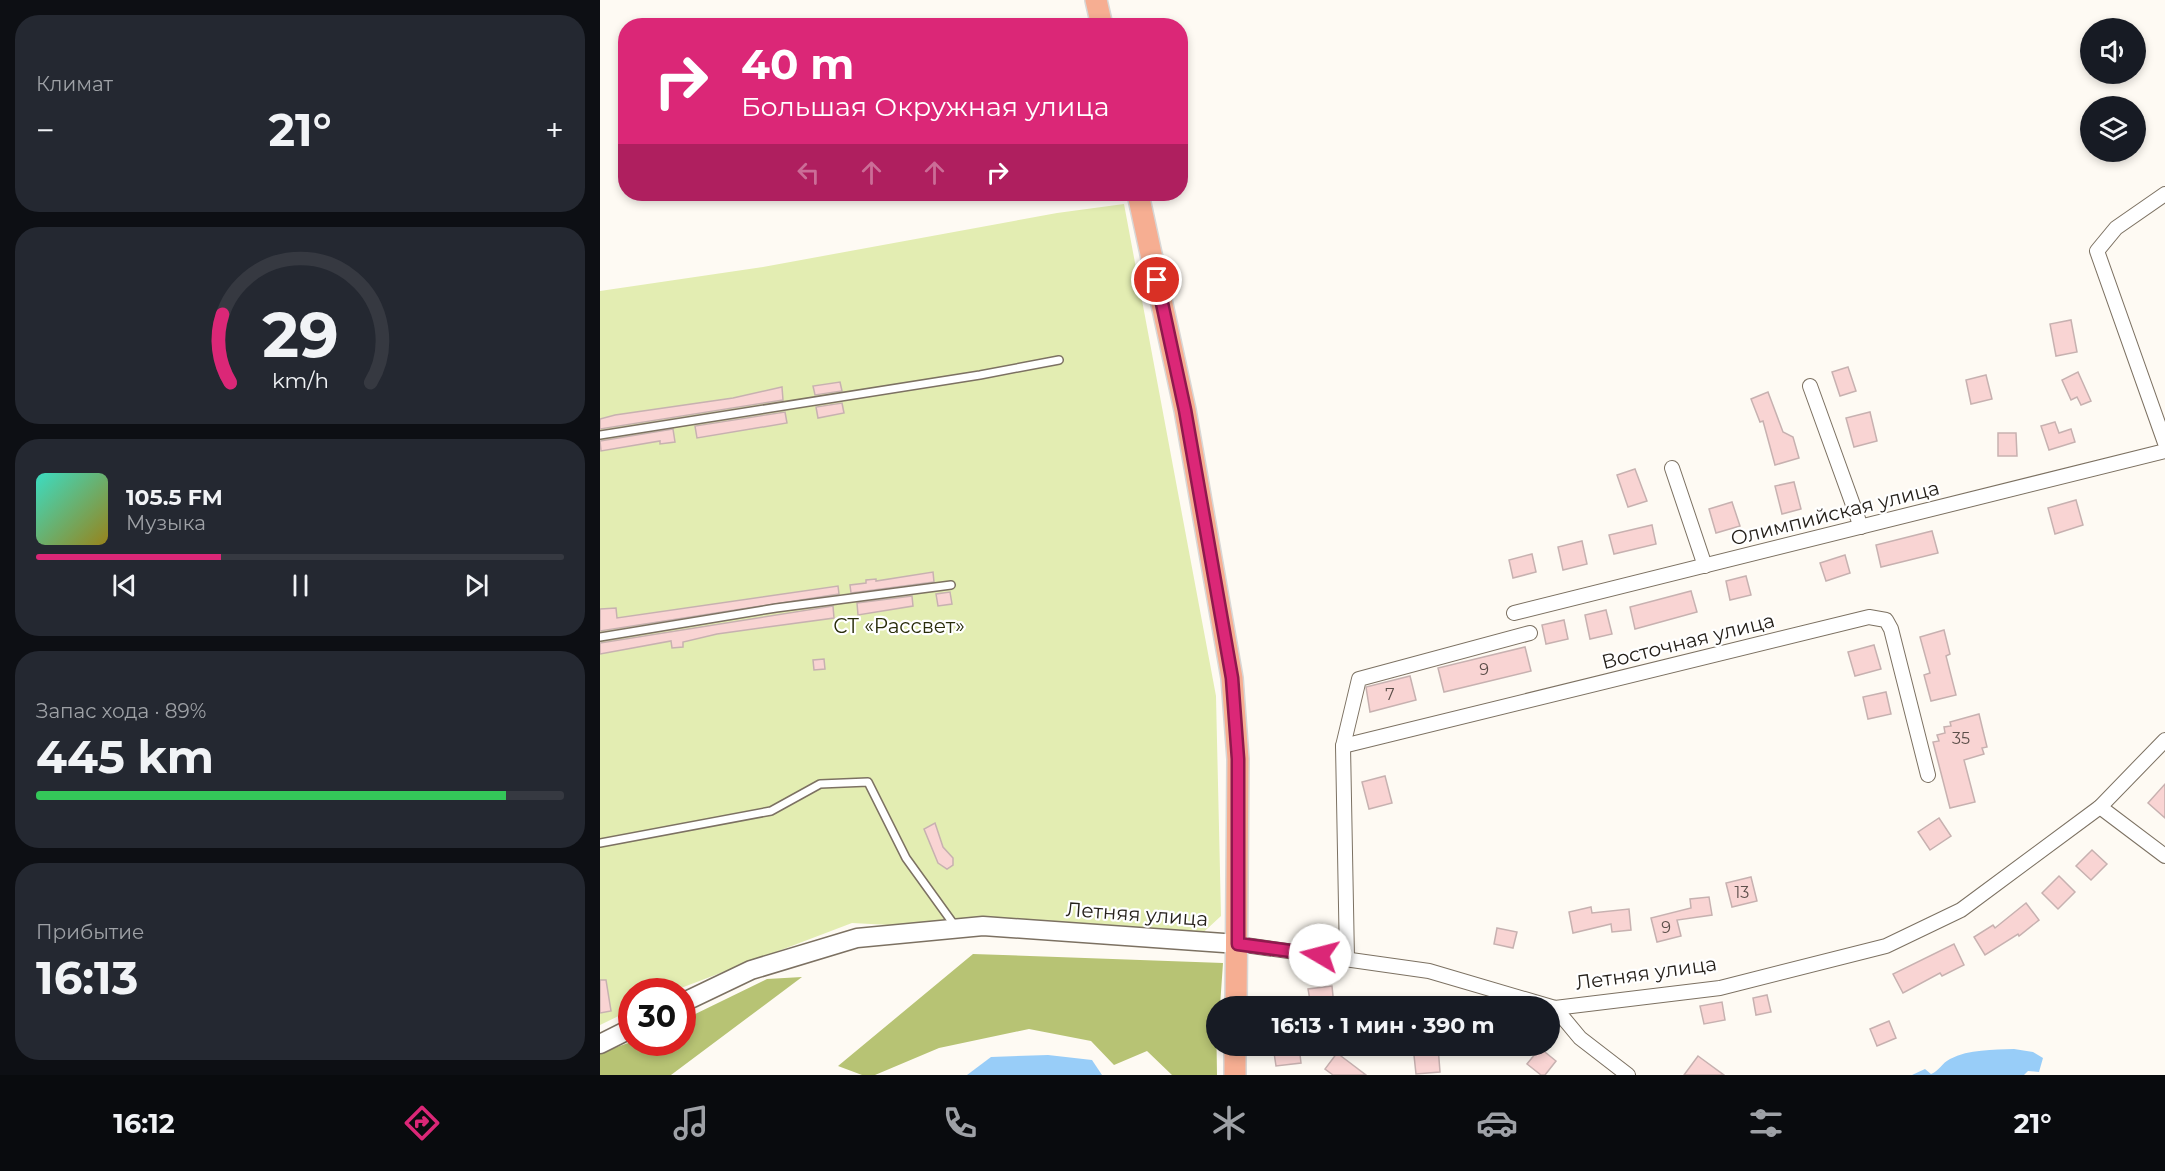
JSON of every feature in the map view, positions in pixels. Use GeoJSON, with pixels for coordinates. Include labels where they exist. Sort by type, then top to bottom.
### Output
{"type":"FeatureCollection","features":[{"type":"Feature","properties":{"kind":"main road"},"geometry":{"type":"LineString","coordinates":[[1096,0],[1100,18]]}},
{"type":"Feature","properties":{"kind":"main road"},"geometry":{"type":"LineString","coordinates":[[1140,201],[1185,410],[1232,678],[1238,759],[1236,996]]}},
{"type":"Feature","properties":{"kind":"main road"},"geometry":{"type":"LineString","coordinates":[[1235,1056],[1235,1075]]}},
{"type":"Feature","properties":{"kind":"street"},"geometry":{"type":"LineString","coordinates":[[2165,194],[2116,228],[2097,252],[2165,443]]}},
{"type":"Feature","properties":{"kind":"street"},"geometry":{"type":"LineString","coordinates":[[1810,386],[1861,527]]}},
{"type":"Feature","properties":{"kind":"street","name":"Олимпийская улица"},"geometry":{"type":"LineString","coordinates":[[1514,613],[2165,451]]}},
{"type":"Feature","properties":{"kind":"street"},"geometry":{"type":"LineString","coordinates":[[1672,468],[1705,566]]}},
{"type":"Feature","properties":{"kind":"street","name":"Восточная улица"},"geometry":{"type":"LineString","coordinates":[[1343,746],[1869,617],[1886,620],[1891,630],[1928,775]]}},
{"type":"Feature","properties":{"kind":"street"},"geometry":{"type":"LineString","coordinates":[[1347,959],[1343,746],[1359,679],[1530,633]]}},
{"type":"Feature","properties":{"kind":"street","name":"Летняя улица"},"geometry":{"type":"LineString","coordinates":[[1560,1007],[1720,988],[1886,946],[1961,910],[2100,807],[2165,740]]}},
{"type":"Feature","properties":{"kind":"street"},"geometry":{"type":"LineString","coordinates":[[2100,807],[2165,856]]}},
{"type":"Feature","properties":{"kind":"street","name":"Летняя улица"},"geometry":{"type":"LineString","coordinates":[[696,996],[750,970],[857,938],[983,926],[1238,944],[1429,971],[1514,996]]}},
{"type":"Feature","properties":{"kind":"street"},"geometry":{"type":"LineString","coordinates":[[1560,1014],[1580,1038],[1628,1075]]}},
{"type":"Feature","properties":{"kind":"street"},"geometry":{"type":"LineString","coordinates":[[600,1044],[618,1035]]}},
{"type":"Feature","properties":{"kind":"lane"},"geometry":{"type":"LineString","coordinates":[[600,435],[968,377],[1059,360]]}},
{"type":"Feature","properties":{"kind":"lane"},"geometry":{"type":"LineString","coordinates":[[600,637],[776,608],[951,585]]}},
{"type":"Feature","properties":{"kind":"lane"},"geometry":{"type":"LineString","coordinates":[[600,843],[771,811],[820,784],[868,782],[906,858],[957,929]]}},
{"type":"Feature","properties":{"kind":"green space","name":"СТ «Рассвет»"},"geometry":{"type":"Polygon","coordinates":[[[1124,204],[1216,696],[1221,916],[1194,941],[852,923],[696,982],[696,978],[618,978],[618,1016],[600,1025],[600,291],[763,267],[1057,213],[1124,204]]]}},
{"type":"Feature","properties":{"kind":"green space"},"geometry":{"type":"Polygon","coordinates":[[[973,954],[1223,963],[1221,996],[1206,996],[1206,1056],[1217,1056],[1217,1075],[1172,1075],[1147,1051],[1114,1065],[1091,1041],[1029,1029],[939,1048],[875,1075],[862,1075],[838,1066],[973,954]]]}},
{"type":"Feature","properties":{"kind":"green space"},"geometry":{"type":"Polygon","coordinates":[[[802,977],[671,1075],[600,1075],[600,1053],[618,1047],[618,1056],[696,1056],[696,1014],[767,979],[802,977]]]}},
{"type":"Feature","properties":{"kind":"water"},"geometry":{"type":"Polygon","coordinates":[[[2014,1049],[2033,1052],[2043,1058],[2039,1072],[2028,1071],[2024,1075],[1912,1075],[1925,1069],[1931,1074],[1947,1061],[1965,1053],[2014,1049]]]}},
{"type":"Feature","properties":{"kind":"water"},"geometry":{"type":"Polygon","coordinates":[[[1048,1055],[1092,1060],[1102,1075],[967,1075],[991,1057],[1048,1055]]]}},
{"type":"Feature","properties":{"kind":"building"},"geometry":{"type":"Polygon","coordinates":[[[2071,320],[2077,352],[2056,356],[2050,324],[2071,320]]]}},
{"type":"Feature","properties":{"kind":"building"},"geometry":{"type":"Polygon","coordinates":[[[1848,367],[1856,391],[1840,396],[1832,372],[1848,367]]]}},
{"type":"Feature","properties":{"kind":"building"},"geometry":{"type":"Polygon","coordinates":[[[2078,372],[2091,401],[2081,405],[2077,397],[2071,400],[2062,380],[2078,372]]]}},
{"type":"Feature","properties":{"kind":"building"},"geometry":{"type":"Polygon","coordinates":[[[1986,375],[1992,399],[1971,404],[1966,380],[1986,375]]]}},
{"type":"Feature","properties":{"kind":"building"},"geometry":{"type":"Polygon","coordinates":[[[840,382],[842,391],[815,395],[813,386],[840,382]]]}},
{"type":"Feature","properties":{"kind":"building"},"geometry":{"type":"Polygon","coordinates":[[[782,387],[783,400],[600,429],[600,419],[615,415],[733,398],[782,387]]]}},
{"type":"Feature","properties":{"kind":"building"},"geometry":{"type":"Polygon","coordinates":[[[1768,392],[1783,432],[1793,437],[1799,458],[1775,465],[1763,421],[1760,422],[1751,399],[1768,392]]]}},
{"type":"Feature","properties":{"kind":"building"},"geometry":{"type":"Polygon","coordinates":[[[842,403],[844,413],[818,418],[816,407],[842,403]]]}},
{"type":"Feature","properties":{"kind":"building"},"geometry":{"type":"Polygon","coordinates":[[[785,412],[787,423],[697,438],[695,426],[785,412]]]}},
{"type":"Feature","properties":{"kind":"building"},"geometry":{"type":"Polygon","coordinates":[[[1870,412],[1877,441],[1854,447],[1846,418],[1870,412]]]}},
{"type":"Feature","properties":{"kind":"building"},"geometry":{"type":"Polygon","coordinates":[[[2055,422],[2059,433],[2071,429],[2075,442],[2049,450],[2041,426],[2055,422]]]}},
{"type":"Feature","properties":{"kind":"building"},"geometry":{"type":"Polygon","coordinates":[[[673,429],[675,442],[660,444],[660,441],[601,451],[600,441],[673,429]]]}},
{"type":"Feature","properties":{"kind":"building"},"geometry":{"type":"Polygon","coordinates":[[[1998,433],[2016,433],[2017,456],[1998,456],[1998,433]]]}},
{"type":"Feature","properties":{"kind":"building"},"geometry":{"type":"Polygon","coordinates":[[[1635,469],[1647,501],[1628,507],[1617,475],[1635,469]]]}},
{"type":"Feature","properties":{"kind":"building"},"geometry":{"type":"Polygon","coordinates":[[[1794,482],[1801,509],[1782,514],[1775,486],[1794,482]]]}},
{"type":"Feature","properties":{"kind":"building"},"geometry":{"type":"Polygon","coordinates":[[[2076,500],[2083,525],[2055,534],[2048,508],[2076,500]]]}},
{"type":"Feature","properties":{"kind":"building"},"geometry":{"type":"Polygon","coordinates":[[[1732,502],[1740,526],[1716,533],[1709,509],[1732,502]]]}},
{"type":"Feature","properties":{"kind":"building"},"geometry":{"type":"Polygon","coordinates":[[[1652,525],[1656,544],[1614,554],[1609,535],[1652,525]]]}},
{"type":"Feature","properties":{"kind":"building"},"geometry":{"type":"Polygon","coordinates":[[[1932,531],[1938,553],[1881,567],[1876,545],[1932,531]]]}},
{"type":"Feature","properties":{"kind":"building"},"geometry":{"type":"Polygon","coordinates":[[[1582,541],[1587,564],[1563,570],[1558,547],[1582,541]]]}},
{"type":"Feature","properties":{"kind":"building"},"geometry":{"type":"Polygon","coordinates":[[[1532,554],[1536,572],[1513,578],[1509,560],[1532,554]]]}},
{"type":"Feature","properties":{"kind":"building"},"geometry":{"type":"Polygon","coordinates":[[[1845,555],[1850,573],[1826,581],[1820,563],[1845,555]]]}},
{"type":"Feature","properties":{"kind":"building"},"geometry":{"type":"Polygon","coordinates":[[[933,572],[934,582],[851,593],[850,585],[866,583],[866,580],[876,579],[876,581],[933,572]]]}},
{"type":"Feature","properties":{"kind":"building"},"geometry":{"type":"Polygon","coordinates":[[[1746,576],[1751,595],[1730,600],[1726,581],[1746,576]]]}},
{"type":"Feature","properties":{"kind":"building"},"geometry":{"type":"Polygon","coordinates":[[[838,586],[839,594],[600,631],[600,609],[616,608],[617,618],[838,586]]]}},
{"type":"Feature","properties":{"kind":"building"},"geometry":{"type":"Polygon","coordinates":[[[1691,591],[1697,612],[1635,629],[1630,607],[1691,591]]]}},
{"type":"Feature","properties":{"kind":"building"},"geometry":{"type":"Polygon","coordinates":[[[950,592],[952,604],[938,606],[936,594],[950,592]]]}},
{"type":"Feature","properties":{"kind":"building"},"geometry":{"type":"Polygon","coordinates":[[[912,596],[913,606],[858,615],[857,603],[912,596]]]}},
{"type":"Feature","properties":{"kind":"building"},"geometry":{"type":"Polygon","coordinates":[[[833,606],[834,618],[717,634],[683,642],[683,647],[672,648],[671,641],[600,654],[600,643],[833,606]]]}},
{"type":"Feature","properties":{"kind":"building"},"geometry":{"type":"Polygon","coordinates":[[[1606,610],[1612,634],[1590,639],[1585,615],[1606,610]]]}},
{"type":"Feature","properties":{"kind":"building"},"geometry":{"type":"Polygon","coordinates":[[[1564,620],[1568,639],[1546,644],[1542,625],[1564,620]]]}},
{"type":"Feature","properties":{"kind":"building"},"geometry":{"type":"Polygon","coordinates":[[[1944,630],[1950,654],[1946,656],[1956,695],[1931,701],[1924,675],[1930,673],[1920,637],[1944,630]]]}},
{"type":"Feature","properties":{"kind":"building"},"geometry":{"type":"Polygon","coordinates":[[[1874,645],[1881,669],[1855,676],[1848,652],[1874,645]]]}},
{"type":"Feature","properties":{"kind":"building"},"geometry":{"type":"Polygon","coordinates":[[[1525,647],[1531,671],[1444,692],[1438,668],[1525,647]]]}},
{"type":"Feature","properties":{"kind":"building"},"geometry":{"type":"Polygon","coordinates":[[[824,659],[825,669],[814,670],[813,660],[824,659]]]}},
{"type":"Feature","properties":{"kind":"building"},"geometry":{"type":"Polygon","coordinates":[[[1410,676],[1416,700],[1370,712],[1366,687],[1410,676]]]}},
{"type":"Feature","properties":{"kind":"building"},"geometry":{"type":"Polygon","coordinates":[[[1886,692],[1891,714],[1868,719],[1863,697],[1886,692]]]}},
{"type":"Feature","properties":{"kind":"building"},"geometry":{"type":"Polygon","coordinates":[[[1979,714],[1987,747],[1982,748],[1984,754],[1964,760],[1975,802],[1950,808],[1933,742],[1939,741],[1937,735],[1945,733],[1944,727],[1951,726],[1950,722],[1979,714]]]}},
{"type":"Feature","properties":{"kind":"building"},"geometry":{"type":"Polygon","coordinates":[[[1385,776],[1392,803],[1369,809],[1362,782],[1385,776]]]}},
{"type":"Feature","properties":{"kind":"building"},"geometry":{"type":"Polygon","coordinates":[[[2165,784],[2165,818],[2148,803],[2165,784]]]}},
{"type":"Feature","properties":{"kind":"building"},"geometry":{"type":"Polygon","coordinates":[[[1939,818],[1951,836],[1930,850],[1918,832],[1939,818]]]}},
{"type":"Feature","properties":{"kind":"building"},"geometry":{"type":"Polygon","coordinates":[[[935,823],[943,847],[953,858],[953,865],[947,869],[938,863],[924,829],[935,823]]]}},
{"type":"Feature","properties":{"kind":"building"},"geometry":{"type":"Polygon","coordinates":[[[2092,850],[2107,864],[2091,880],[2076,866],[2092,850]]]}},
{"type":"Feature","properties":{"kind":"building"},"geometry":{"type":"Polygon","coordinates":[[[2059,876],[2075,892],[2058,909],[2042,893],[2059,876]]]}},
{"type":"Feature","properties":{"kind":"building"},"geometry":{"type":"Polygon","coordinates":[[[1751,877],[1757,901],[1732,907],[1726,883],[1751,877]]]}},
{"type":"Feature","properties":{"kind":"building"},"geometry":{"type":"Polygon","coordinates":[[[1709,897],[1712,915],[1677,920],[1681,936],[1657,942],[1651,918],[1691,908],[1690,899],[1709,897]]]}},
{"type":"Feature","properties":{"kind":"building"},"geometry":{"type":"Polygon","coordinates":[[[2026,903],[2039,920],[2019,936],[2018,934],[1985,955],[1974,937],[1993,925],[1995,928],[2026,903]]]}},
{"type":"Feature","properties":{"kind":"building"},"geometry":{"type":"Polygon","coordinates":[[[1591,907],[1592,913],[1629,909],[1631,930],[1612,932],[1611,924],[1573,933],[1569,912],[1591,907]]]}},
{"type":"Feature","properties":{"kind":"building"},"geometry":{"type":"Polygon","coordinates":[[[1497,928],[1517,932],[1513,948],[1494,944],[1497,928]]]}},
{"type":"Feature","properties":{"kind":"building"},"geometry":{"type":"Polygon","coordinates":[[[1954,944],[1964,965],[1942,976],[1940,973],[1903,993],[1893,974],[1954,944]]]}},
{"type":"Feature","properties":{"kind":"building"},"geometry":{"type":"Polygon","coordinates":[[[600,980],[606,980],[611,1011],[600,1013],[600,980]]]}},
{"type":"Feature","properties":{"kind":"building"},"geometry":{"type":"Polygon","coordinates":[[[1332,986],[1333,996],[1309,996],[1308,989],[1332,986]]]}},
{"type":"Feature","properties":{"kind":"building"},"geometry":{"type":"Polygon","coordinates":[[[1767,995],[1771,1012],[1756,1015],[1753,998],[1767,995]]]}},
{"type":"Feature","properties":{"kind":"building"},"geometry":{"type":"Polygon","coordinates":[[[1722,1002],[1725,1020],[1704,1024],[1700,1006],[1722,1002]]]}},
{"type":"Feature","properties":{"kind":"building"},"geometry":{"type":"Polygon","coordinates":[[[1889,1021],[1896,1038],[1877,1046],[1870,1029],[1889,1021]]]}},
{"type":"Feature","properties":{"kind":"building"},"geometry":{"type":"Polygon","coordinates":[[[1274,1056],[1300,1056],[1301,1063],[1276,1066],[1274,1056]]]}},
{"type":"Feature","properties":{"kind":"building"},"geometry":{"type":"Polygon","coordinates":[[[1335,1056],[1341,1056],[1366,1075],[1333,1075],[1325,1069],[1335,1056]]]}},
{"type":"Feature","properties":{"kind":"building"},"geometry":{"type":"Polygon","coordinates":[[[1414,1056],[1439,1056],[1440,1072],[1416,1074],[1414,1056]]]}},
{"type":"Feature","properties":{"kind":"building"},"geometry":{"type":"Polygon","coordinates":[[[1534,1056],[1550,1056],[1556,1061],[1545,1075],[1541,1075],[1527,1064],[1534,1056]]]}},
{"type":"Feature","properties":{"kind":"building"},"geometry":{"type":"Polygon","coordinates":[[[1698,1056],[1724,1075],[1684,1075],[1698,1056]]]}},
{"type":"Feature","properties":{"kind":"route"},"geometry":{"type":"LineString","coordinates":[[1157,280],[1185,410],[1232,678],[1238,759],[1238,944],[1320,955]]}}]}
